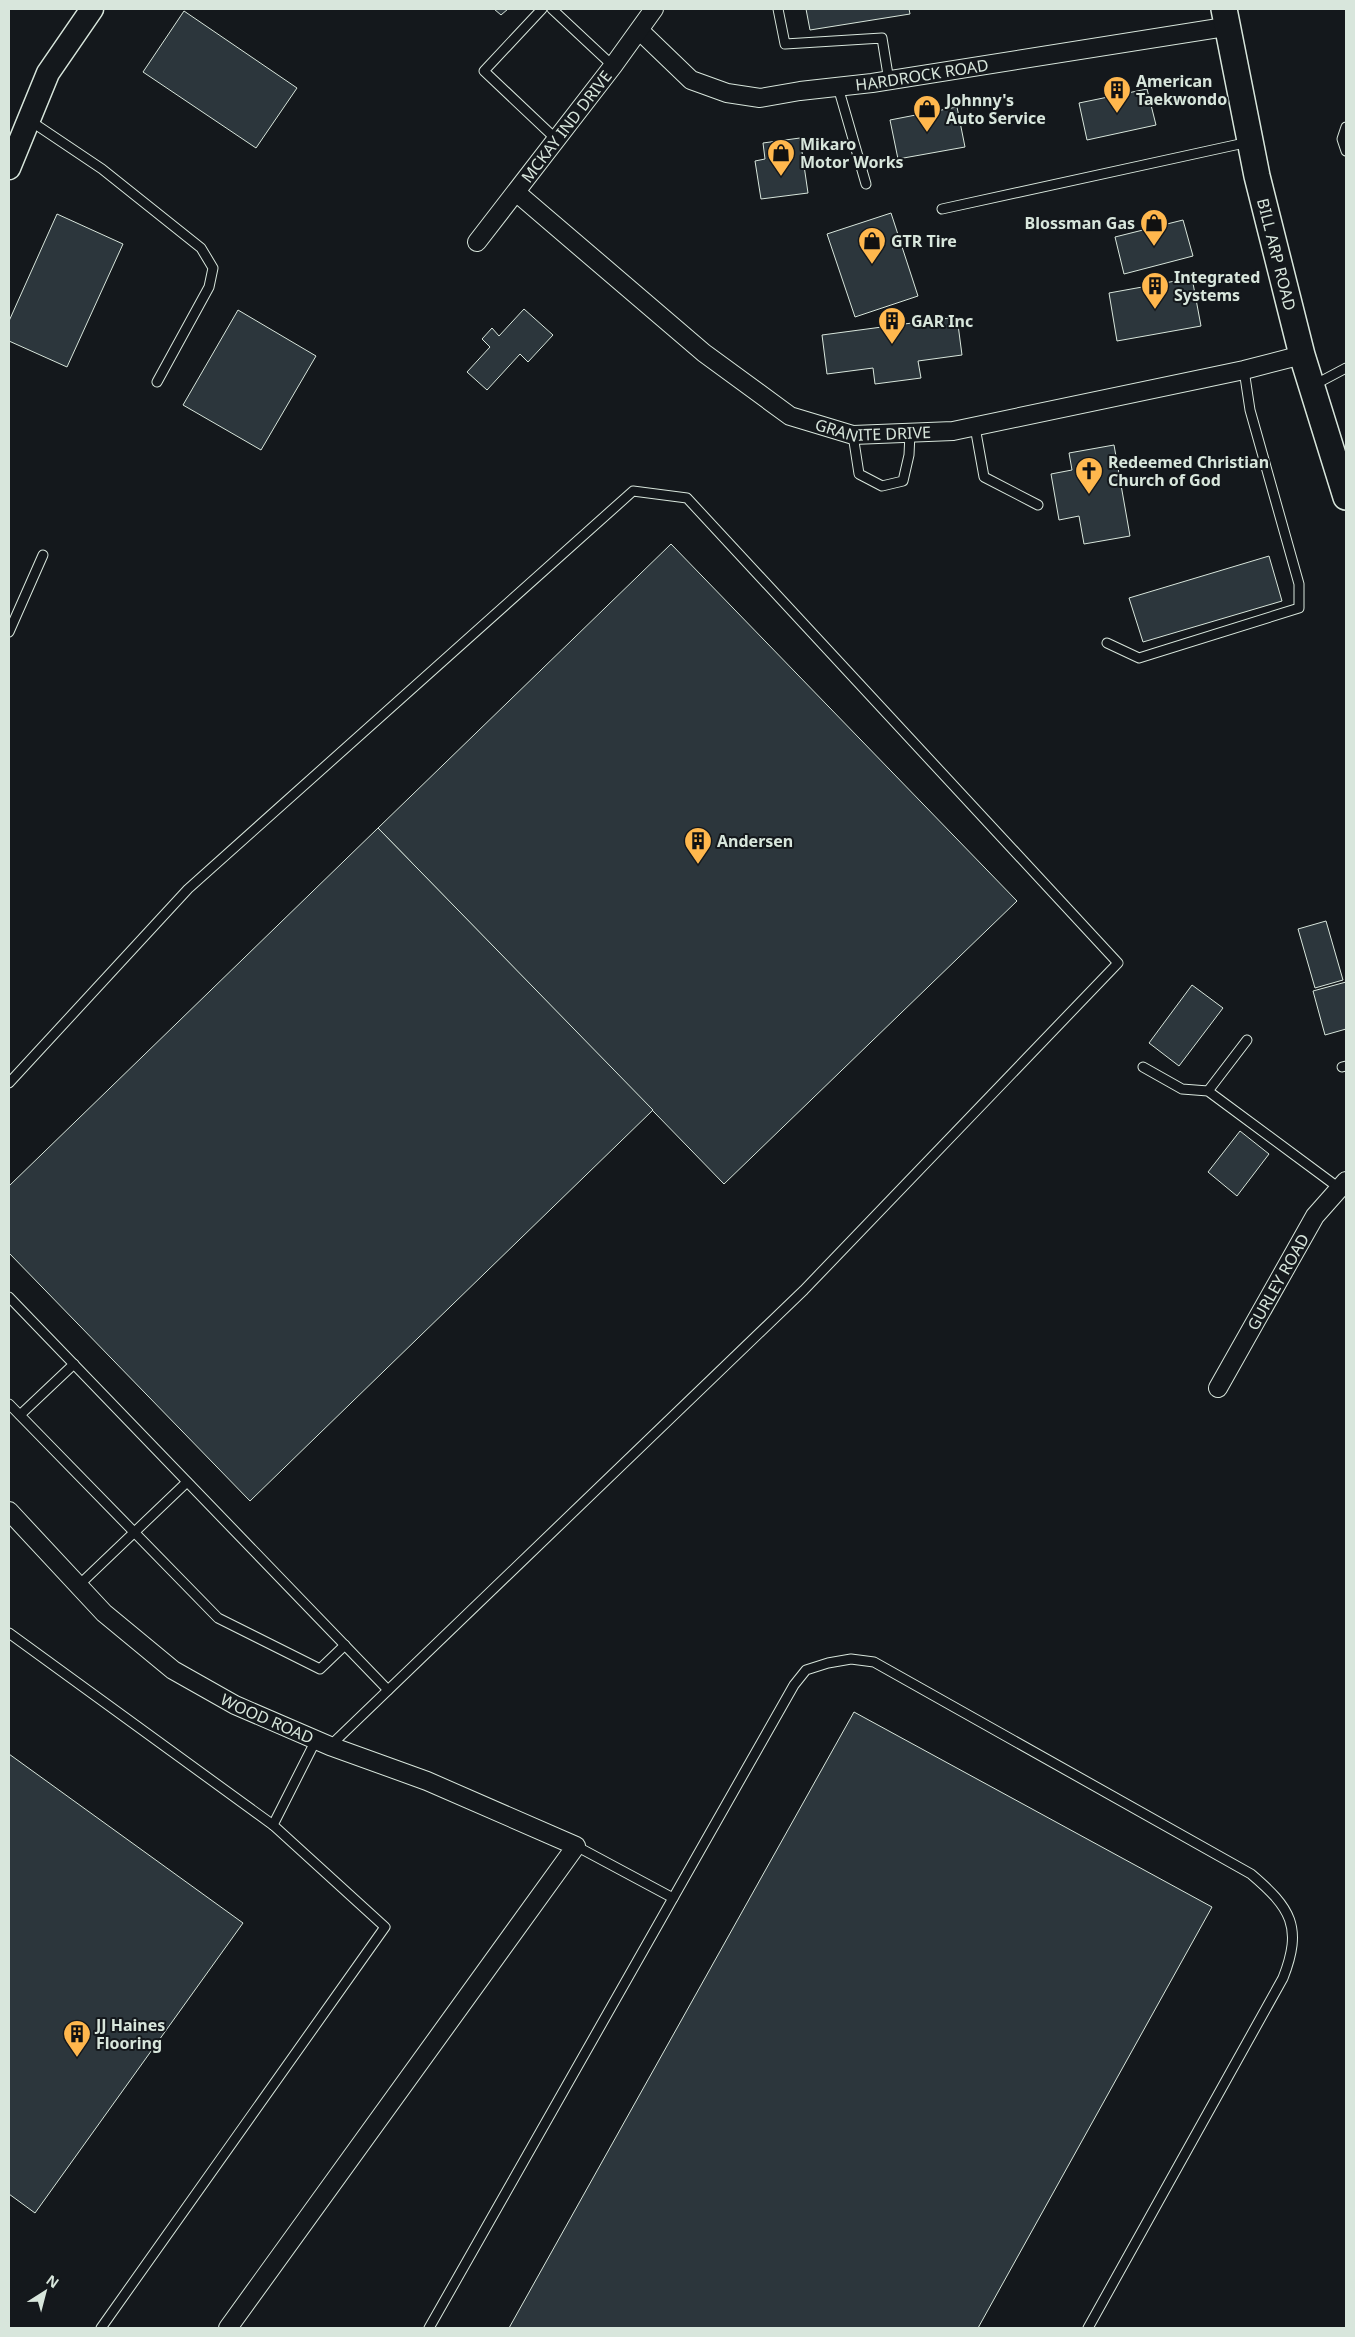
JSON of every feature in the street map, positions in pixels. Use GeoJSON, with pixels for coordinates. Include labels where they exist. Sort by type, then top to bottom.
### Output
{"type":"FeatureCollection","features":[{"type":"Feature","properties":{"kind":"main road","name":"BILL ARP ROAD"},"geometry":{"type":"LineString","coordinates":[[1224,18],[1250,142],[1302,355],[1346,497]]}},
{"type":"Feature","properties":{"kind":"street"},"geometry":{"type":"LineString","coordinates":[[9,168],[48,74],[92,9]]}},
{"type":"Feature","properties":{"kind":"street","name":"MCKAY IND DRIVE"},"geometry":{"type":"LineString","coordinates":[[477,242],[517,193],[640,31],[654,9]]}},
{"type":"Feature","properties":{"kind":"street","name":"HARDROCK ROAD"},"geometry":{"type":"LineString","coordinates":[[640,31],[691,80],[727,93],[760,98],[889,81],[1224,18]]}},
{"type":"Feature","properties":{"kind":"street","name":"GRANITE DRIVE"},"geometry":{"type":"LineString","coordinates":[[517,193],[704,353],[790,416],[853,435],[953,431],[1244,370],[1302,355]]}},
{"type":"Feature","properties":{"kind":"street","name":"GURLEY ROAD"},"geometry":{"type":"LineString","coordinates":[[1218,1388],[1315,1216],[1343,1184]]}},
{"type":"Feature","properties":{"kind":"street","name":"WOOD ROAD"},"geometry":{"type":"LineString","coordinates":[[9,1511],[104,1613],[173,1670],[235,1705],[323,1743],[426,1781],[576,1846]]}},
{"type":"Feature","properties":{"kind":"street"},"geometry":{"type":"LineString","coordinates":[[228,2328],[576,1846]]}},
{"type":"Feature","properties":{"kind":"lane"},"geometry":{"type":"LineString","coordinates":[[542,9],[484,71],[557,140]]}},
{"type":"Feature","properties":{"kind":"lane"},"geometry":{"type":"LineString","coordinates":[[552,9],[613,66]]}},
{"type":"Feature","properties":{"kind":"lane"},"geometry":{"type":"LineString","coordinates":[[778,9],[785,44],[882,38],[889,81]]}},
{"type":"Feature","properties":{"kind":"lane"},"geometry":{"type":"LineString","coordinates":[[838,87],[866,184]]}},
{"type":"Feature","properties":{"kind":"lane"},"geometry":{"type":"LineString","coordinates":[[29,120],[102,170],[194,242],[201,248],[213,268],[209,287],[157,382]]}},
{"type":"Feature","properties":{"kind":"lane"},"geometry":{"type":"LineString","coordinates":[[1346,126],[1342,139],[1346,151]]}},
{"type":"Feature","properties":{"kind":"lane"},"geometry":{"type":"LineString","coordinates":[[942,209],[1250,142]]}},
{"type":"Feature","properties":{"kind":"lane"},"geometry":{"type":"LineString","coordinates":[[1312,386],[1346,368]]}},
{"type":"Feature","properties":{"kind":"lane"},"geometry":{"type":"LineString","coordinates":[[1107,643],[1139,658],[1300,608],[1299,584],[1250,410],[1244,370]]}},
{"type":"Feature","properties":{"kind":"lane"},"geometry":{"type":"LineString","coordinates":[[975,426],[984,477],[1038,506]]}},
{"type":"Feature","properties":{"kind":"lane"},"geometry":{"type":"LineString","coordinates":[[853,435],[860,474],[882,486],[903,481],[909,455],[910,433]]}},
{"type":"Feature","properties":{"kind":"lane"},"geometry":{"type":"LineString","coordinates":[[9,1083],[188,889],[633,491],[687,498],[1118,963],[804,1290],[388,1690],[323,1743],[273,1825]]}},
{"type":"Feature","properties":{"kind":"lane"},"geometry":{"type":"LineString","coordinates":[[9,632],[43,555]]}},
{"type":"Feature","properties":{"kind":"lane"},"geometry":{"type":"LineString","coordinates":[[1208,1091],[1247,1040]]}},
{"type":"Feature","properties":{"kind":"lane"},"geometry":{"type":"LineString","coordinates":[[1143,1067],[1182,1089],[1208,1091],[1343,1184]]}},
{"type":"Feature","properties":{"kind":"lane"},"geometry":{"type":"LineString","coordinates":[[9,1297],[388,1690]]}},
{"type":"Feature","properties":{"kind":"lane"},"geometry":{"type":"LineString","coordinates":[[20,1415],[74,1364]]}},
{"type":"Feature","properties":{"kind":"lane"},"geometry":{"type":"LineString","coordinates":[[9,1404],[218,1618],[320,1669],[345,1646]]}},
{"type":"Feature","properties":{"kind":"lane"},"geometry":{"type":"LineString","coordinates":[[78,1586],[187,1482]]}},
{"type":"Feature","properties":{"kind":"lane"},"geometry":{"type":"LineString","coordinates":[[9,1633],[273,1825],[385,1927],[101,2328]]}},
{"type":"Feature","properties":{"kind":"lane"},"geometry":{"type":"LineString","coordinates":[[428,2328],[794,1685],[806,1670],[851,1659],[874,1662],[1251,1874],[1275,1894],[1293,1925],[1293,1953],[1284,1978],[1088,2328]]}},
{"type":"Feature","properties":{"kind":"lane"},"geometry":{"type":"LineString","coordinates":[[576,1846],[673,1898]]}},
{"type":"Feature","properties":{"kind":"building"},"geometry":{"type":"Polygon","coordinates":[[[494,9],[508,9],[501,15],[494,9]]]}},
{"type":"Feature","properties":{"kind":"building"},"geometry":{"type":"Polygon","coordinates":[[[806,9],[909,9],[910,14],[810,30],[806,9]]]}},
{"type":"Feature","properties":{"kind":"building"},"geometry":{"type":"Polygon","coordinates":[[[184,11],[297,88],[256,148],[143,72],[184,11]]]}},
{"type":"Feature","properties":{"kind":"building","name":"American Taekwondo"},"geometry":{"type":"Polygon","coordinates":[[[1147,89],[1156,125],[1087,140],[1079,103],[1147,89]]]}},
{"type":"Feature","properties":{"kind":"building","name":"Johnny's Auto Service"},"geometry":{"type":"Polygon","coordinates":[[[957,107],[965,147],[898,159],[890,120],[957,107]]]}},
{"type":"Feature","properties":{"kind":"building","name":"Mikaro Motor Works"},"geometry":{"type":"Polygon","coordinates":[[[800,138],[808,193],[761,199],[755,161],[765,159],[763,143],[800,138]]]}},
{"type":"Feature","properties":{"kind":"building","name":"GTR Tire"},"geometry":{"type":"Polygon","coordinates":[[[891,213],[918,296],[855,317],[827,234],[891,213]]]}},
{"type":"Feature","properties":{"kind":"building"},"geometry":{"type":"Polygon","coordinates":[[[57,214],[123,244],[67,367],[9,341],[9,321],[57,214]]]}},
{"type":"Feature","properties":{"kind":"building","name":"Blossman Gas"},"geometry":{"type":"Polygon","coordinates":[[[1183,220],[1193,256],[1124,274],[1115,237],[1183,220]]]}},
{"type":"Feature","properties":{"kind":"building","name":"Integrated Systems"},"geometry":{"type":"Polygon","coordinates":[[[1192,278],[1201,326],[1117,341],[1109,293],[1192,278]]]}},
{"type":"Feature","properties":{"kind":"building"},"geometry":{"type":"Polygon","coordinates":[[[524,309],[553,335],[528,362],[520,354],[487,390],[467,372],[490,347],[482,339],[492,328],[499,336],[524,309]]]}},
{"type":"Feature","properties":{"kind":"building"},"geometry":{"type":"Polygon","coordinates":[[[238,310],[316,356],[261,450],[183,405],[238,310]]]}},
{"type":"Feature","properties":{"kind":"building","name":"GAR Inc"},"geometry":{"type":"Polygon","coordinates":[[[957,317],[962,355],[918,361],[921,378],[875,384],[873,368],[827,374],[822,335],[957,317]]]}},
{"type":"Feature","properties":{"kind":"building","name":"Redeemed Christian Church of God"},"geometry":{"type":"Polygon","coordinates":[[[1114,445],[1130,536],[1084,544],[1079,516],[1059,520],[1051,474],[1072,470],[1069,453],[1114,445]]]}},
{"type":"Feature","properties":{"kind":"building","name":"Andersen"},"geometry":{"type":"Polygon","coordinates":[[[671,544],[1017,901],[724,1184],[378,828],[671,544]]]}},
{"type":"Feature","properties":{"kind":"building"},"geometry":{"type":"Polygon","coordinates":[[[1269,556],[1282,601],[1143,642],[1129,598],[1269,556]]]}},
{"type":"Feature","properties":{"kind":"building"},"geometry":{"type":"Polygon","coordinates":[[[378,828],[653,1110],[250,1501],[9,1253],[9,1186],[378,828]]]}},
{"type":"Feature","properties":{"kind":"building"},"geometry":{"type":"Polygon","coordinates":[[[1326,921],[1343,980],[1315,988],[1298,929],[1326,921]]]}},
{"type":"Feature","properties":{"kind":"building"},"geometry":{"type":"Polygon","coordinates":[[[1346,982],[1346,1029],[1325,1035],[1313,991],[1346,982]]]}},
{"type":"Feature","properties":{"kind":"building"},"geometry":{"type":"Polygon","coordinates":[[[1192,985],[1223,1008],[1179,1066],[1149,1043],[1192,985]]]}},
{"type":"Feature","properties":{"kind":"building"},"geometry":{"type":"Polygon","coordinates":[[[1240,1131],[1269,1154],[1237,1196],[1208,1172],[1240,1131]]]}},
{"type":"Feature","properties":{"kind":"building"},"geometry":{"type":"Polygon","coordinates":[[[854,1712],[1212,1907],[978,2328],[509,2328],[854,1712]]]}},
{"type":"Feature","properties":{"kind":"building","name":"JJ Haines Flooring"},"geometry":{"type":"Polygon","coordinates":[[[9,1754],[243,1923],[35,2213],[9,2194],[9,1754]]]}},
{"type":"Feature","properties":{"kind":"place","name":"American Taekwondo"},"geometry":{"type":"Point","coordinates":[1117,114]}},
{"type":"Feature","properties":{"kind":"place","name":"Johnny's Auto Service"},"geometry":{"type":"Point","coordinates":[927,133]}},
{"type":"Feature","properties":{"kind":"place","name":"Mikaro Motor Works"},"geometry":{"type":"Point","coordinates":[781,177]}},
{"type":"Feature","properties":{"kind":"place","name":"Blossman Gas"},"geometry":{"type":"Point","coordinates":[1154,247]}},
{"type":"Feature","properties":{"kind":"place","name":"GTR Tire"},"geometry":{"type":"Point","coordinates":[872,265]}},
{"type":"Feature","properties":{"kind":"place","name":"Integrated Systems"},"geometry":{"type":"Point","coordinates":[1155,310]}},
{"type":"Feature","properties":{"kind":"place","name":"GAR Inc"},"geometry":{"type":"Point","coordinates":[892,345]}},
{"type":"Feature","properties":{"kind":"place","name":"Redeemed Christian Church of God"},"geometry":{"type":"Point","coordinates":[1089,495]}},
{"type":"Feature","properties":{"kind":"place","name":"Andersen"},"geometry":{"type":"Point","coordinates":[698,865]}},
{"type":"Feature","properties":{"kind":"place","name":"JJ Haines Flooring"},"geometry":{"type":"Point","coordinates":[77,2058]}}]}
